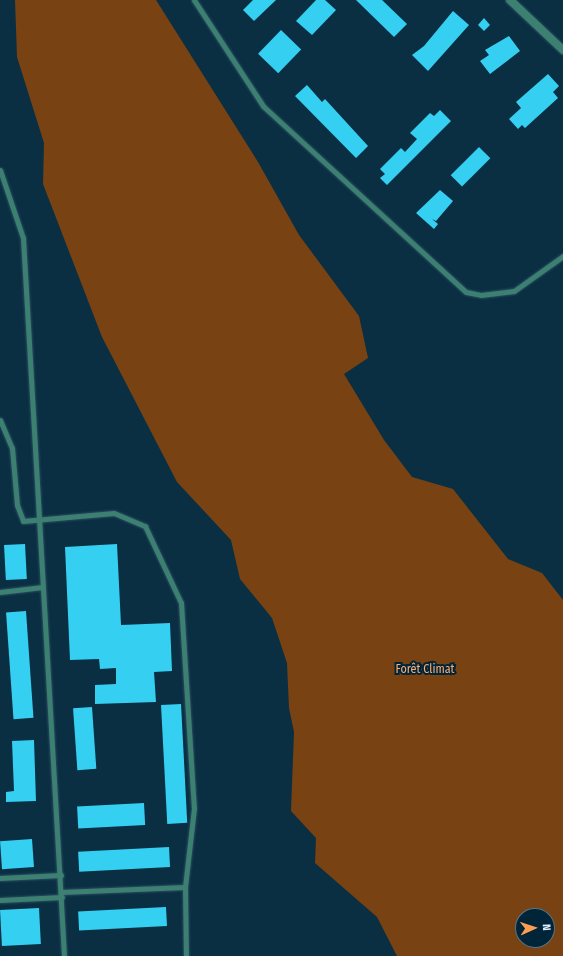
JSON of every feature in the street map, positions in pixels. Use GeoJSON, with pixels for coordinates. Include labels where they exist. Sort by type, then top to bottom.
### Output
{"type":"FeatureCollection","features":[{"type":"Feature","properties":{"kind":"street"},"geometry":{"type":"LineString","coordinates":[[510,0],[563,50]]}},
{"type":"Feature","properties":{"kind":"lane"},"geometry":{"type":"LineString","coordinates":[[194,0],[263,106],[466,292],[481,294],[514,291],[563,256]]}},
{"type":"Feature","properties":{"kind":"lane"},"geometry":{"type":"LineString","coordinates":[[0,170],[23,238],[61,875],[64,956]]}},
{"type":"Feature","properties":{"kind":"lane"},"geometry":{"type":"LineString","coordinates":[[0,420],[12,448],[17,505],[23,521],[39,518],[114,513],[145,526],[181,603],[194,808],[185,887],[186,956]]}},
{"type":"Feature","properties":{"kind":"lane"},"geometry":{"type":"LineString","coordinates":[[0,592],[43,588]]}},
{"type":"Feature","properties":{"kind":"lane"},"geometry":{"type":"LineString","coordinates":[[0,878],[61,875]]}},
{"type":"Feature","properties":{"kind":"lane"},"geometry":{"type":"LineString","coordinates":[[0,900],[62,894],[185,887]]}},
{"type":"Feature","properties":{"kind":"green space","name":"Forêt Climat"},"geometry":{"type":"Polygon","coordinates":[[[15,0],[156,0],[258,162],[299,235],[359,316],[368,358],[344,374],[384,440],[412,477],[453,489],[508,559],[542,573],[563,600],[563,956],[397,956],[377,917],[315,863],[316,838],[291,811],[294,732],[289,708],[287,663],[272,618],[240,579],[231,540],[177,482],[102,337],[43,184],[44,143],[17,57],[15,0]]]}},
{"type":"Feature","properties":{"kind":"building"},"geometry":{"type":"Polygon","coordinates":[[[253,0],[276,0],[254,21],[243,10],[253,0]]]}},
{"type":"Feature","properties":{"kind":"building"},"geometry":{"type":"Polygon","coordinates":[[[316,0],[325,0],[336,10],[312,35],[296,21],[316,0]]]}},
{"type":"Feature","properties":{"kind":"building"},"geometry":{"type":"Polygon","coordinates":[[[356,0],[382,0],[407,24],[394,37],[356,0]]]}},
{"type":"Feature","properties":{"kind":"building"},"geometry":{"type":"Polygon","coordinates":[[[453,11],[469,25],[428,71],[412,55],[424,46],[453,11]]]}},
{"type":"Feature","properties":{"kind":"building"},"geometry":{"type":"Polygon","coordinates":[[[484,18],[490,25],[484,31],[478,25],[484,18]]]}},
{"type":"Feature","properties":{"kind":"building"},"geometry":{"type":"Polygon","coordinates":[[[281,30],[301,49],[278,73],[258,54],[281,30]]]}},
{"type":"Feature","properties":{"kind":"building"},"geometry":{"type":"Polygon","coordinates":[[[509,36],[520,51],[490,74],[480,61],[489,55],[485,50],[509,36]]]}},
{"type":"Feature","properties":{"kind":"building"},"geometry":{"type":"Polygon","coordinates":[[[548,74],[559,86],[553,92],[558,98],[525,128],[522,125],[518,129],[509,119],[521,108],[516,102],[548,74]]]}},
{"type":"Feature","properties":{"kind":"building"},"geometry":{"type":"Polygon","coordinates":[[[307,85],[322,102],[325,99],[368,146],[356,158],[295,96],[307,85]]]}},
{"type":"Feature","properties":{"kind":"building"},"geometry":{"type":"Polygon","coordinates":[[[440,110],[451,121],[387,185],[380,178],[385,174],[380,169],[401,148],[405,152],[417,139],[410,133],[430,113],[434,116],[440,110]]]}},
{"type":"Feature","properties":{"kind":"building"},"geometry":{"type":"Polygon","coordinates":[[[479,147],[490,158],[462,187],[451,175],[479,147]]]}},
{"type":"Feature","properties":{"kind":"building"},"geometry":{"type":"Polygon","coordinates":[[[440,190],[453,201],[436,221],[432,219],[438,224],[434,229],[416,213],[440,190]]]}},
{"type":"Feature","properties":{"kind":"building"},"geometry":{"type":"Polygon","coordinates":[[[25,544],[27,579],[6,580],[4,545],[25,544]]]}},
{"type":"Feature","properties":{"kind":"building"},"geometry":{"type":"Polygon","coordinates":[[[117,544],[121,625],[170,623],[172,671],[154,672],[156,702],[95,704],[95,685],[116,684],[116,668],[100,669],[99,659],[70,660],[65,547],[117,544]]]}},
{"type":"Feature","properties":{"kind":"building"},"geometry":{"type":"Polygon","coordinates":[[[26,611],[33,718],[14,719],[6,612],[26,611]]]}},
{"type":"Feature","properties":{"kind":"building"},"geometry":{"type":"Polygon","coordinates":[[[181,704],[187,823],[167,824],[161,705],[181,704]]]}},
{"type":"Feature","properties":{"kind":"building"},"geometry":{"type":"Polygon","coordinates":[[[92,707],[96,769],[77,770],[73,708],[92,707]]]}},
{"type":"Feature","properties":{"kind":"building"},"geometry":{"type":"Polygon","coordinates":[[[34,740],[36,801],[6,802],[6,792],[14,791],[12,741],[34,740]]]}},
{"type":"Feature","properties":{"kind":"building"},"geometry":{"type":"Polygon","coordinates":[[[144,803],[145,825],[78,828],[77,807],[144,803]]]}},
{"type":"Feature","properties":{"kind":"building"},"geometry":{"type":"Polygon","coordinates":[[[32,839],[34,867],[2,869],[0,841],[32,839]]]}},
{"type":"Feature","properties":{"kind":"building"},"geometry":{"type":"Polygon","coordinates":[[[169,847],[170,867],[79,872],[78,852],[169,847]]]}},
{"type":"Feature","properties":{"kind":"building"},"geometry":{"type":"Polygon","coordinates":[[[166,907],[167,926],[79,931],[78,912],[166,907]]]}},
{"type":"Feature","properties":{"kind":"building"},"geometry":{"type":"Polygon","coordinates":[[[39,908],[41,944],[2,946],[0,910],[39,908]]]}}]}
